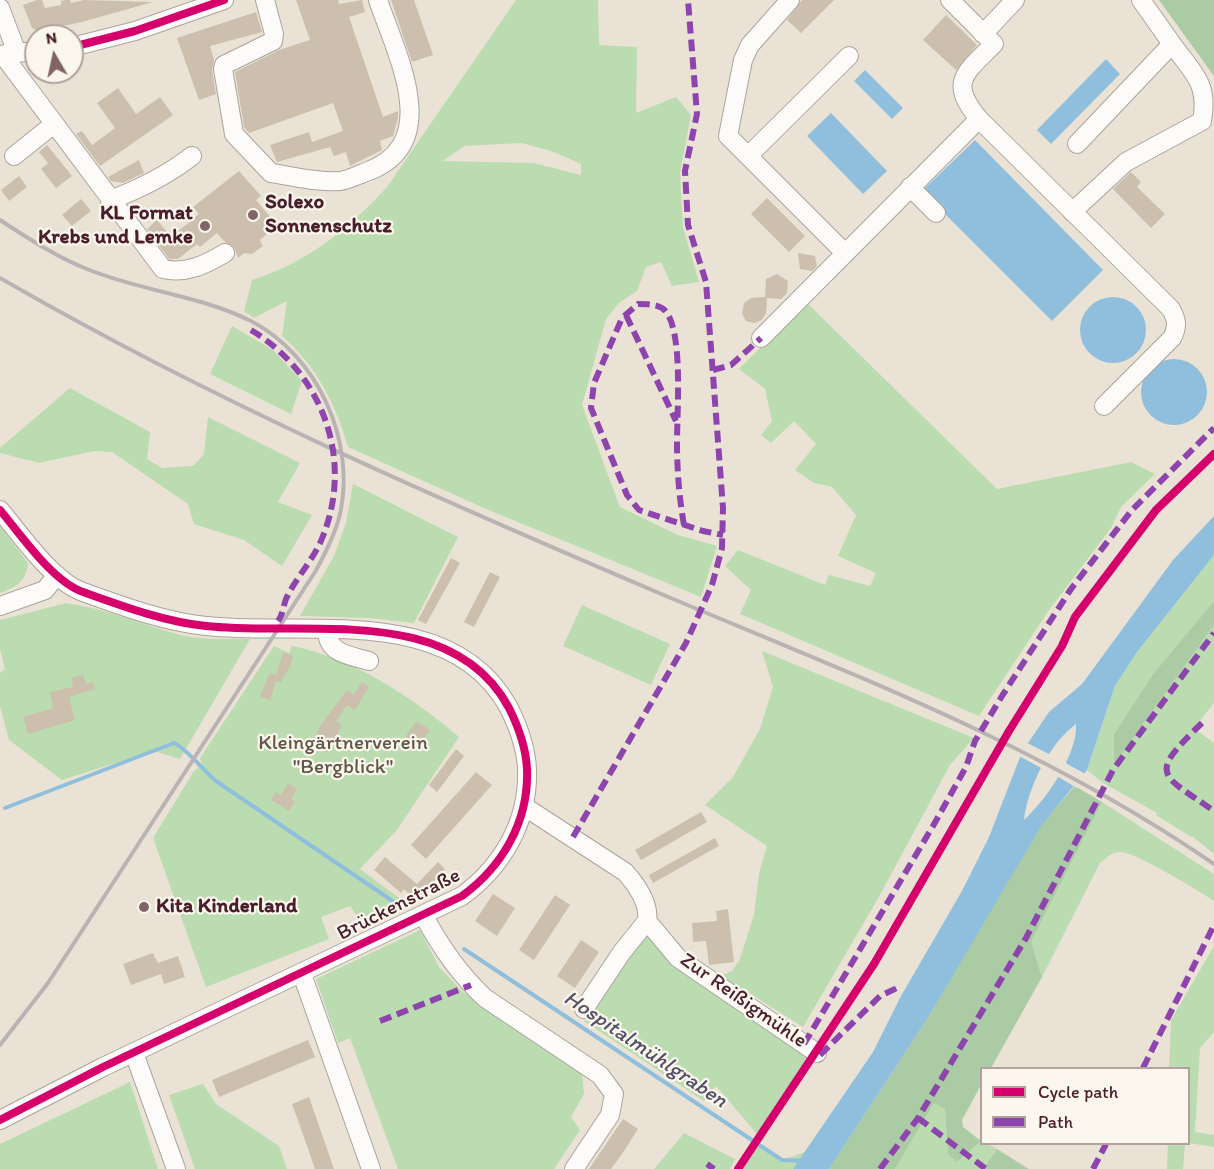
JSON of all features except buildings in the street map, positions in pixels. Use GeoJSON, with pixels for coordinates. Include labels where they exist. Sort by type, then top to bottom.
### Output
{"type":"FeatureCollection","features":[{"type":"Feature","properties":{"kind":"street"},"geometry":{"type":"LineString","coordinates":[[84,44],[135,31],[224,0]]}},
{"type":"Feature","properties":{"kind":"street"},"geometry":{"type":"LineString","coordinates":[[265,0],[274,34],[273,41],[224,65],[223,69],[234,134],[271,173],[340,181],[376,168],[392,158],[406,137],[411,118],[404,76],[378,0]]}},
{"type":"Feature","properties":{"kind":"street"},"geometry":{"type":"LineString","coordinates":[[790,0],[750,45],[743,60],[728,136],[845,253]]}},
{"type":"Feature","properties":{"kind":"street"},"geometry":{"type":"LineString","coordinates":[[950,0],[994,44],[964,73],[962,80],[965,102],[979,119],[1171,309],[1177,318],[1176,330],[1172,338],[1104,406]]}},
{"type":"Feature","properties":{"kind":"street"},"geometry":{"type":"LineString","coordinates":[[983,34],[1015,0]]}},
{"type":"Feature","properties":{"kind":"street"},"geometry":{"type":"LineString","coordinates":[[1072,212],[1126,162],[1202,121],[1205,102],[1202,84],[1141,0]]}},
{"type":"Feature","properties":{"kind":"street"},"geometry":{"type":"LineString","coordinates":[[0,8],[7,54],[54,124],[163,268],[176,272],[198,267],[225,253]]}},
{"type":"Feature","properties":{"kind":"street"},"geometry":{"type":"LineString","coordinates":[[1077,144],[1172,44]]}},
{"type":"Feature","properties":{"kind":"street"},"geometry":{"type":"LineString","coordinates":[[7,54],[24,52]]}},
{"type":"Feature","properties":{"kind":"street"},"geometry":{"type":"LineString","coordinates":[[748,156],[849,56]]}},
{"type":"Feature","properties":{"kind":"street"},"geometry":{"type":"LineString","coordinates":[[761,338],[979,119]]}},
{"type":"Feature","properties":{"kind":"street"},"geometry":{"type":"LineString","coordinates":[[14,156],[54,124]]}},
{"type":"Feature","properties":{"kind":"street"},"geometry":{"type":"LineString","coordinates":[[110,200],[141,188],[172,171],[192,156]]}},
{"type":"Feature","properties":{"kind":"street"},"geometry":{"type":"LineString","coordinates":[[910,187],[936,213]]}},
{"type":"Feature","properties":{"kind":"street","name":"Brückenstraße"},"geometry":{"type":"LineString","coordinates":[[0,510],[57,575],[81,591],[179,621],[223,628],[405,635],[446,648],[485,675],[513,716],[524,747],[528,778],[525,807],[513,837],[494,869],[462,896],[134,1053],[0,1120]]}},
{"type":"Feature","properties":{"kind":"street"},"geometry":{"type":"LineString","coordinates":[[0,606],[45,590],[57,575]]}},
{"type":"Feature","properties":{"kind":"street"},"geometry":{"type":"LineString","coordinates":[[327,631],[329,644],[336,651],[369,661]]}},
{"type":"Feature","properties":{"kind":"street","name":"Zur Reißigmühle"},"geometry":{"type":"LineString","coordinates":[[525,807],[625,872],[634,881],[649,912],[647,921],[678,958],[817,1053]]}},
{"type":"Feature","properties":{"kind":"street"},"geometry":{"type":"LineString","coordinates":[[424,916],[449,960],[478,992],[600,1075],[614,1094],[609,1115],[574,1169]]}},
{"type":"Feature","properties":{"kind":"street"},"geometry":{"type":"LineString","coordinates":[[584,1009],[621,952],[647,921]]}},
{"type":"Feature","properties":{"kind":"street"},"geometry":{"type":"LineString","coordinates":[[302,974],[371,1169]]}},
{"type":"Feature","properties":{"kind":"street"},"geometry":{"type":"LineString","coordinates":[[134,1053],[176,1169]]}},
{"type":"Feature","properties":{"kind":"green space"},"geometry":{"type":"Polygon","coordinates":[[[516,0],[598,0],[599,45],[637,47],[636,113],[676,97],[691,115],[680,173],[683,227],[699,282],[672,286],[661,262],[646,267],[637,291],[619,303],[606,319],[582,405],[620,507],[678,535],[717,546],[701,597],[486,509],[348,447],[331,401],[315,373],[282,336],[287,301],[254,318],[244,311],[252,280],[291,264],[326,243],[357,217],[387,187],[516,0]],[[522,143],[465,146],[442,161],[534,163],[581,175],[581,164],[554,152],[522,143]]]}},
{"type":"Feature","properties":{"kind":"green space"},"geometry":{"type":"Polygon","coordinates":[[[1159,0],[1214,0],[1214,76],[1159,0]]]}},
{"type":"Feature","properties":{"kind":"green space"},"geometry":{"type":"Polygon","coordinates":[[[806,302],[997,489],[1131,462],[1155,474],[1121,507],[1111,528],[1047,613],[979,716],[740,614],[751,590],[725,566],[738,550],[825,585],[829,575],[870,586],[876,573],[838,556],[856,515],[832,487],[814,483],[795,470],[816,444],[794,421],[771,443],[761,435],[772,421],[765,389],[739,369],[806,302]]]}},
{"type":"Feature","properties":{"kind":"green space"},"geometry":{"type":"Polygon","coordinates":[[[232,326],[273,350],[302,381],[291,414],[210,374],[232,326]]]}},
{"type":"Feature","properties":{"kind":"green space"},"geometry":{"type":"Polygon","coordinates":[[[70,388],[150,432],[147,459],[162,468],[193,466],[204,454],[208,417],[300,463],[278,502],[312,515],[282,566],[244,540],[194,524],[188,504],[112,452],[94,451],[39,463],[0,453],[0,448],[70,388]]]}},
{"type":"Feature","properties":{"kind":"green space"},"geometry":{"type":"Polygon","coordinates":[[[353,484],[458,537],[414,623],[369,618],[300,616],[334,556],[346,523],[353,484]]]}},
{"type":"Feature","properties":{"kind":"green space"},"geometry":{"type":"Polygon","coordinates":[[[0,526],[28,563],[23,579],[11,589],[0,593],[0,526]]]}},
{"type":"Feature","properties":{"kind":"green space"},"geometry":{"type":"Polygon","coordinates":[[[1214,555],[1214,601],[1153,674],[1114,734],[1114,762],[1214,625],[1214,703],[1194,728],[1214,743],[1214,854],[1192,836],[1156,815],[1157,813],[1103,783],[1087,770],[1115,686],[1137,652],[1214,555]]]}},
{"type":"Feature","properties":{"kind":"green space"},"geometry":{"type":"Polygon","coordinates":[[[1214,601],[1214,625],[1114,764],[1114,734],[1153,674],[1214,601]]]}},
{"type":"Feature","properties":{"kind":"green space"},"geometry":{"type":"Polygon","coordinates":[[[66,603],[110,613],[181,635],[250,639],[180,759],[154,751],[62,780],[9,740],[0,706],[0,673],[5,669],[0,649],[0,620],[66,603]]]}},
{"type":"Feature","properties":{"kind":"green space"},"geometry":{"type":"Polygon","coordinates":[[[582,605],[670,644],[651,685],[563,646],[582,605]]]}},
{"type":"Feature","properties":{"kind":"green space","name":"Kleingärtnerverein \"Bergblick\""},"geometry":{"type":"Polygon","coordinates":[[[274,646],[289,653],[292,646],[315,652],[359,670],[402,694],[459,737],[397,830],[360,869],[410,906],[364,926],[350,906],[321,917],[329,939],[206,987],[153,838],[194,771],[202,765],[200,758],[274,646]]]}},
{"type":"Feature","properties":{"kind":"green space"},"geometry":{"type":"Polygon","coordinates":[[[762,651],[974,738],[950,765],[880,895],[803,1027],[746,991],[735,994],[714,979],[732,971],[739,961],[754,915],[759,873],[767,846],[705,805],[733,777],[760,729],[773,687],[762,651]]]}},
{"type":"Feature","properties":{"kind":"green space"},"geometry":{"type":"Polygon","coordinates":[[[1075,786],[1102,802],[1031,942],[1042,977],[992,1067],[980,1067],[980,1087],[962,1120],[963,1127],[980,1142],[957,1162],[948,1154],[945,1109],[934,1103],[895,1169],[829,1169],[929,1016],[1040,826],[1075,786]]]}},
{"type":"Feature","properties":{"kind":"green space"},"geometry":{"type":"Polygon","coordinates":[[[1102,802],[1214,874],[1214,901],[1141,859],[1121,852],[1112,854],[1100,863],[1042,977],[1031,942],[1102,802]]]}},
{"type":"Feature","properties":{"kind":"green space"},"geometry":{"type":"Polygon","coordinates":[[[646,928],[813,1055],[758,1135],[716,1086],[704,1101],[584,1021],[646,928]]]}},
{"type":"Feature","properties":{"kind":"green space"},"geometry":{"type":"Polygon","coordinates":[[[420,930],[439,967],[463,992],[582,1071],[584,1094],[571,1117],[580,1130],[554,1169],[398,1169],[350,1038],[338,1043],[316,979],[420,930]]]}},
{"type":"Feature","properties":{"kind":"green space"},"geometry":{"type":"Polygon","coordinates":[[[1214,946],[1214,1032],[1200,1048],[1195,1132],[1214,1135],[1214,1147],[1190,1143],[1190,1067],[1169,1067],[1171,1020],[1214,946]]]}},
{"type":"Feature","properties":{"kind":"green space"},"geometry":{"type":"Polygon","coordinates":[[[130,1082],[158,1169],[0,1169],[0,1144],[130,1082]]]}},
{"type":"Feature","properties":{"kind":"green space"},"geometry":{"type":"Polygon","coordinates":[[[203,1084],[216,1104],[279,1146],[287,1169],[195,1169],[169,1095],[203,1084]]]}},
{"type":"Feature","properties":{"kind":"green space"},"geometry":{"type":"Polygon","coordinates":[[[934,1103],[945,1109],[948,1154],[957,1162],[980,1142],[980,1145],[990,1145],[997,1149],[983,1169],[895,1169],[934,1103]]]}},
{"type":"Feature","properties":{"kind":"green space"},"geometry":{"type":"Polygon","coordinates":[[[684,1133],[735,1159],[730,1169],[654,1169],[684,1133]]]}},
{"type":"Feature","properties":{"kind":"green space"},"geometry":{"type":"Polygon","coordinates":[[[759,1145],[782,1160],[808,1151],[793,1169],[736,1169],[746,1150],[759,1145]]]}},
{"type":"Feature","properties":{"kind":"green space"},"geometry":{"type":"Polygon","coordinates":[[[1168,1145],[1185,1145],[1183,1169],[1167,1169],[1168,1145]]]}},
{"type":"Feature","properties":{"kind":"green space"},"geometry":{"type":"Polygon","coordinates":[[[997,1149],[1027,1168],[1029,1169],[983,1169],[997,1149]]]}},
{"type":"Feature","properties":{"kind":"water"},"geometry":{"type":"Polygon","coordinates":[[[1106,59],[1120,74],[1051,144],[1037,130],[1106,59]]]}},
{"type":"Feature","properties":{"kind":"water"},"geometry":{"type":"Polygon","coordinates":[[[865,70],[903,108],[892,119],[854,81],[865,70]]]}},
{"type":"Feature","properties":{"kind":"water"},"geometry":{"type":"Polygon","coordinates":[[[831,113],[887,171],[863,194],[807,136],[831,113]]]}},
{"type":"Feature","properties":{"kind":"water"},"geometry":{"type":"Polygon","coordinates":[[[975,140],[1103,270],[1052,321],[922,191],[975,140]]]}},
{"type":"Feature","properties":{"kind":"water"},"geometry":{"type":"Polygon","coordinates":[[[1113,297],[1126,300],[1136,307],[1143,317],[1146,330],[1143,343],[1136,353],[1126,360],[1113,363],[1100,360],[1090,353],[1083,343],[1080,330],[1083,317],[1090,307],[1100,300],[1113,297]]]}},
{"type":"Feature","properties":{"kind":"water"},"geometry":{"type":"Polygon","coordinates":[[[1174,359],[1187,362],[1197,369],[1204,379],[1207,392],[1204,405],[1197,415],[1187,422],[1174,425],[1161,422],[1151,415],[1144,405],[1141,392],[1144,379],[1151,369],[1161,362],[1174,359]]]}},
{"type":"Feature","properties":{"kind":"water"},"geometry":{"type":"Polygon","coordinates":[[[1214,516],[1214,555],[1137,652],[1115,686],[1087,770],[1041,826],[929,1016],[829,1169],[793,1169],[873,1052],[901,996],[962,891],[989,837],[1022,752],[1049,712],[1082,684],[1173,560],[1214,516]],[[1076,724],[1057,743],[1041,767],[1030,794],[1024,820],[1042,801],[1059,776],[1072,749],[1076,724]]]}},
{"type":"Feature","properties":{"kind":"pier"},"geometry":{"type":"Polygon","coordinates":[[[1025,742],[1053,756],[1045,770],[1017,755],[1025,742]]]}},
{"type":"Feature","properties":{"kind":"pier"},"geometry":{"type":"Polygon","coordinates":[[[1062,761],[1087,775],[1077,788],[1055,775],[1062,761]]]}},
{"type":"Feature","properties":{"kind":"waterway","name":"Hospitalmühlgraben"},"geometry":{"type":"LineString","coordinates":[[5,808],[174,743],[216,781],[394,902]]}},
{"type":"Feature","properties":{"kind":"waterway","name":"Hospitalmühlgraben"},"geometry":{"type":"LineString","coordinates":[[464,949],[782,1160],[805,1161]]}},
{"type":"Feature","properties":{"kind":"railway"},"geometry":{"type":"LineString","coordinates":[[0,220],[64,259],[128,283],[231,312],[275,336],[313,378],[327,403],[337,430],[344,486],[340,514],[335,529],[315,572],[48,983],[0,1045]]}},
{"type":"Feature","properties":{"kind":"railway"},"geometry":{"type":"LineString","coordinates":[[0,278],[164,367],[331,449],[587,562],[950,717],[1085,785],[1214,864]]}},
{"type":"Feature","properties":{"kind":"marked path"},"geometry":{"type":"LineString","coordinates":[[573,837],[686,643],[712,585],[722,548],[723,508],[706,282],[688,225],[685,171],[697,114],[688,0]]}},
{"type":"Feature","properties":{"kind":"marked path"},"geometry":{"type":"LineString","coordinates":[[684,525],[682,515],[677,462],[678,375],[672,324],[667,313],[661,308],[638,304],[622,318],[594,383],[591,408],[627,495],[639,510],[703,531],[723,535]]}},
{"type":"Feature","properties":{"kind":"marked path"},"geometry":{"type":"LineString","coordinates":[[626,315],[676,421]]}},
{"type":"Feature","properties":{"kind":"marked path"},"geometry":{"type":"LineString","coordinates":[[251,330],[276,348],[297,369],[313,394],[325,420],[333,448],[335,477],[332,507],[323,536],[315,553],[290,591],[278,621]]}},
{"type":"Feature","properties":{"kind":"marked path"},"geometry":{"type":"LineString","coordinates":[[713,370],[731,365],[761,338]]}},
{"type":"Feature","properties":{"kind":"marked path"},"geometry":{"type":"LineString","coordinates":[[804,1044],[933,826],[966,767],[975,741],[1071,589],[1132,510],[1214,428]]}},
{"type":"Feature","properties":{"kind":"marked path"},"geometry":{"type":"LineString","coordinates":[[880,1169],[918,1118],[1026,938],[1113,770],[1214,633]]}},
{"type":"Feature","properties":{"kind":"marked path"},"geometry":{"type":"LineString","coordinates":[[1202,723],[1173,754],[1167,764],[1167,773],[1182,789],[1214,811]]}},
{"type":"Feature","properties":{"kind":"marked path"},"geometry":{"type":"LineString","coordinates":[[1143,1067],[1214,925]]}},
{"type":"Feature","properties":{"kind":"marked path"},"geometry":{"type":"LineString","coordinates":[[380,1021],[471,985]]}},
{"type":"Feature","properties":{"kind":"marked path"},"geometry":{"type":"LineString","coordinates":[[820,1055],[880,996],[897,988]]}},
{"type":"Feature","properties":{"kind":"marked path"},"geometry":{"type":"LineString","coordinates":[[918,1118],[986,1169]]}},
{"type":"Feature","properties":{"kind":"marked path"},"geometry":{"type":"LineString","coordinates":[[1093,1169],[1105,1145]]}},
{"type":"Feature","properties":{"kind":"marked path"},"geometry":{"type":"LineString","coordinates":[[707,1164],[714,1169]]}},
{"type":"Feature","properties":{"kind":"cycle path"},"geometry":{"type":"LineString","coordinates":[[84,44],[135,31],[224,0]]}},
{"type":"Feature","properties":{"kind":"cycle path"},"geometry":{"type":"LineString","coordinates":[[738,1169],[874,964],[1009,731],[1062,646],[1075,617],[1156,510],[1214,454]]}},
{"type":"Feature","properties":{"kind":"cycle path"},"geometry":{"type":"LineString","coordinates":[[0,510],[38,557],[72,587],[144,613],[206,626],[373,631],[414,638],[452,652],[484,674],[509,708],[521,737],[527,769],[523,807],[511,841],[490,871],[462,896],[103,1067],[0,1120]]}},
{"type":"Feature","properties":{"kind":"place","name":"Solexo Sonnenschutz"},"geometry":{"type":"Point","coordinates":[253,215]}},
{"type":"Feature","properties":{"kind":"place","name":"KL Format Krebs und Lemke"},"geometry":{"type":"Point","coordinates":[205,226]}},
{"type":"Feature","properties":{"kind":"place","name":"Kita Kinderland"},"geometry":{"type":"Point","coordinates":[144,907]}}]}
